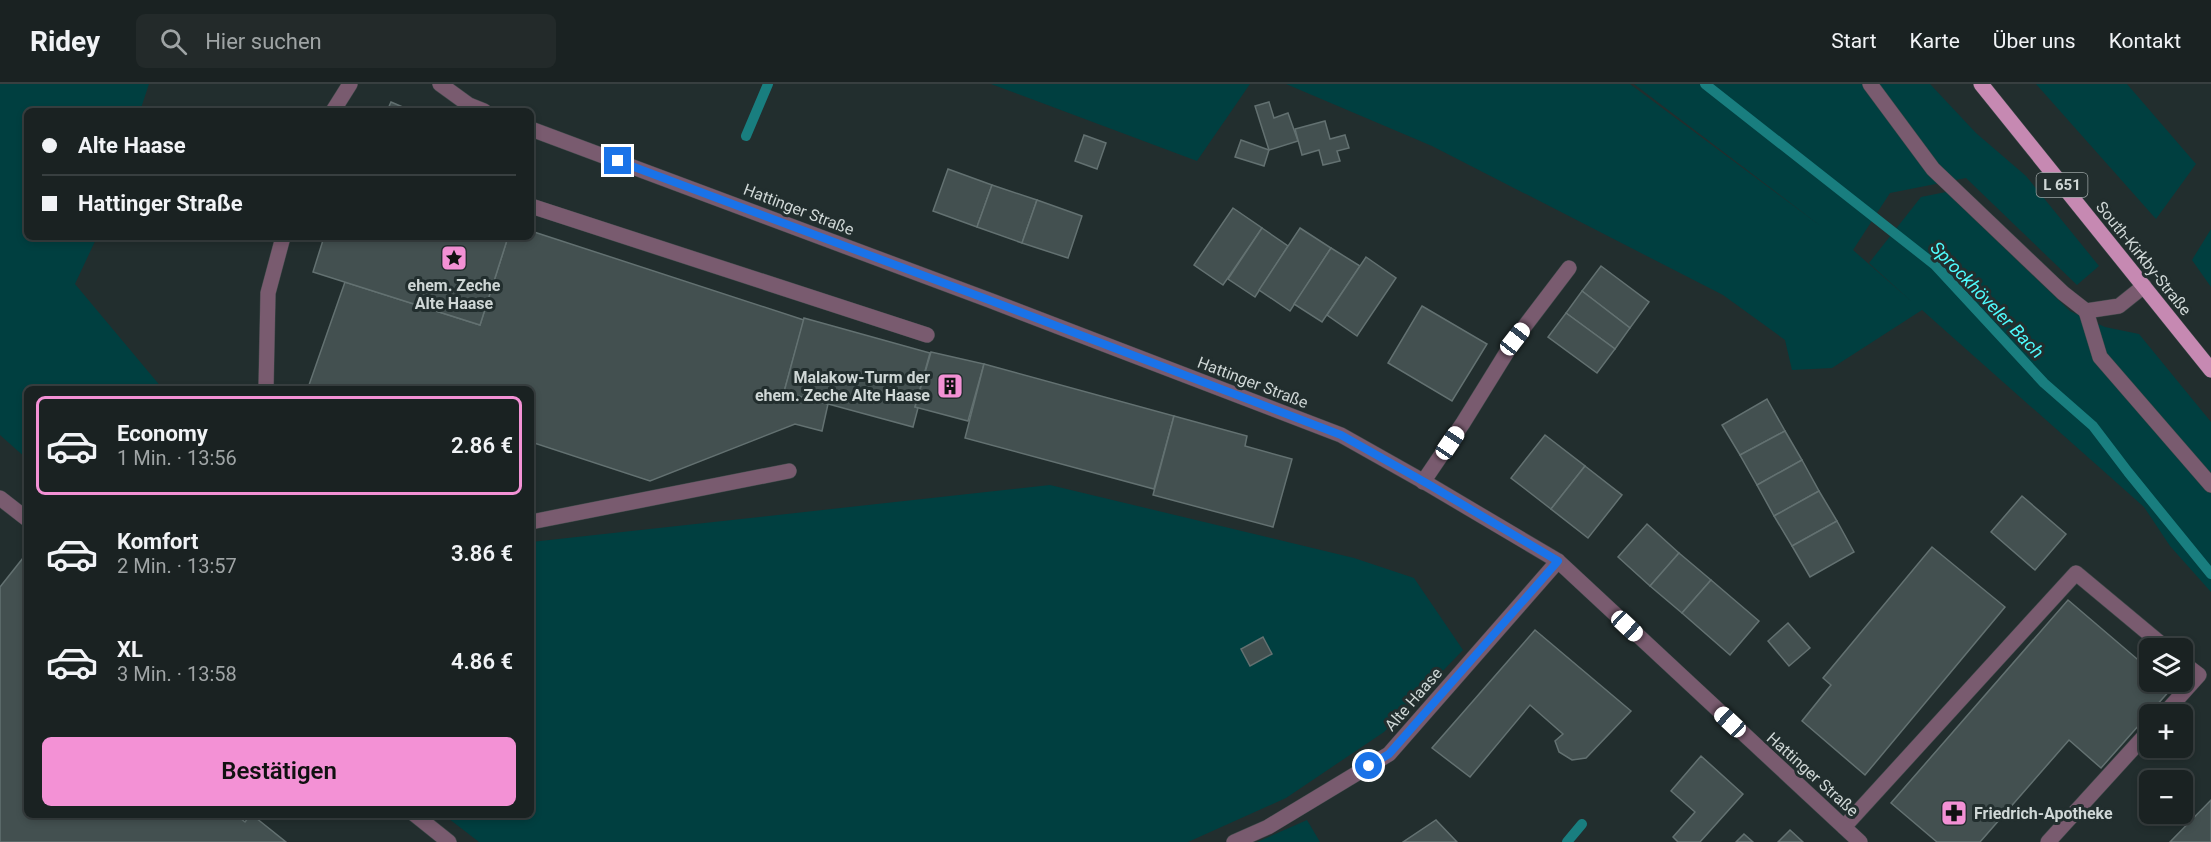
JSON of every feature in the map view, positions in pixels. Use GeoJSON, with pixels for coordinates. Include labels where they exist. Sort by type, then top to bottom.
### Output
{"type":"FeatureCollection","features":[{"type":"Feature","properties":{"kind":"main road","name":"South-Kirkby-Straße"},"geometry":{"type":"LineString","coordinates":[[1981,84],[2211,370]]}},
{"type":"Feature","properties":{"kind":"street"},"geometry":{"type":"LineString","coordinates":[[335,108],[350,84]]}},
{"type":"Feature","properties":{"kind":"street"},"geometry":{"type":"LineString","coordinates":[[440,84],[476,108]]}},
{"type":"Feature","properties":{"kind":"street"},"geometry":{"type":"LineString","coordinates":[[1870,84],[1933,170],[2062,293],[2086,311],[2100,357],[2211,485]]}},
{"type":"Feature","properties":{"kind":"street","name":"Hattinger Straße"},"geometry":{"type":"LineString","coordinates":[[534,130],[1000,304],[1330,431],[1558,561],[1860,842]]}},
{"type":"Feature","properties":{"kind":"street"},"geometry":{"type":"LineString","coordinates":[[534,207],[927,335]]}},
{"type":"Feature","properties":{"kind":"street"},"geometry":{"type":"LineString","coordinates":[[266,386],[268,293],[282,240]]}},
{"type":"Feature","properties":{"kind":"street"},"geometry":{"type":"LineString","coordinates":[[1423,482],[1515,339],[1569,268]]}},
{"type":"Feature","properties":{"kind":"street"},"geometry":{"type":"LineString","coordinates":[[2086,311],[2119,306],[2144,286]]}},
{"type":"Feature","properties":{"kind":"street"},"geometry":{"type":"LineString","coordinates":[[534,521],[789,471]]}},
{"type":"Feature","properties":{"kind":"street"},"geometry":{"type":"LineString","coordinates":[[0,498],[24,517]]}},
{"type":"Feature","properties":{"kind":"street","name":"Alte Haase"},"geometry":{"type":"LineString","coordinates":[[1234,842],[1268,827],[1389,754],[1558,561]]}},
{"type":"Feature","properties":{"kind":"street"},"geometry":{"type":"LineString","coordinates":[[1844,827],[2076,573],[2154,638]]}},
{"type":"Feature","properties":{"kind":"street"},"geometry":{"type":"LineString","coordinates":[[2193,670],[2199,675],[2193,682]]}},
{"type":"Feature","properties":{"kind":"street"},"geometry":{"type":"LineString","coordinates":[[2173,704],[2184,692]]}},
{"type":"Feature","properties":{"kind":"street"},"geometry":{"type":"LineString","coordinates":[[2048,842],[2139,742]]}},
{"type":"Feature","properties":{"kind":"street"},"geometry":{"type":"LineString","coordinates":[[419,818],[449,842]]}},
{"type":"Feature","properties":{"kind":"shaded area"},"geometry":{"type":"Polygon","coordinates":[[[0,84],[149,84],[141,108],[24,108],[24,240],[96,240],[75,284],[160,386],[24,386],[24,456],[0,435],[0,84]]]}},
{"type":"Feature","properties":{"kind":"shaded area"},"geometry":{"type":"Polygon","coordinates":[[[991,84],[1250,84],[1197,161],[991,84]]]}},
{"type":"Feature","properties":{"kind":"shaded area"},"geometry":{"type":"Polygon","coordinates":[[[1286,84],[1630,84],[1822,227],[1634,84],[1930,84],[1976,133],[2026,176],[2099,266],[2077,285],[1966,178],[1890,193],[1853,250],[1912,302],[1869,263],[1921,197],[1946,192],[2070,311],[2105,327],[2139,334],[2211,422],[2211,592],[2170,546],[2144,507],[1922,310],[1832,368],[1792,370],[1785,340],[1723,295],[1432,146],[1286,84]]]}},
{"type":"Feature","properties":{"kind":"shaded area"},"geometry":{"type":"Polygon","coordinates":[[[2036,84],[2127,84],[2196,164],[2156,219],[2036,84]]]}},
{"type":"Feature","properties":{"kind":"shaded area"},"geometry":{"type":"Polygon","coordinates":[[[2211,229],[2211,287],[2192,260],[2211,229]]]}},
{"type":"Feature","properties":{"kind":"shaded area"},"geometry":{"type":"Polygon","coordinates":[[[1050,485],[1354,558],[1414,578],[1463,650],[1384,732],[1286,798],[1188,842],[479,842],[448,818],[534,818],[534,542],[1050,485]]]}},
{"type":"Feature","properties":{"kind":"shaded area"},"geometry":{"type":"Polygon","coordinates":[[[1307,820],[1320,842],[1257,842],[1307,820]]]}},
{"type":"Feature","properties":{"kind":"building"},"geometry":{"type":"Polygon","coordinates":[[[391,102],[405,108],[388,108],[391,102]]]}},
{"type":"Feature","properties":{"kind":"building"},"geometry":{"type":"Polygon","coordinates":[[[1269,102],[1274,118],[1288,113],[1298,141],[1269,150],[1255,106],[1269,102]]]}},
{"type":"Feature","properties":{"kind":"building"},"geometry":{"type":"Polygon","coordinates":[[[1325,121],[1330,139],[1345,135],[1349,148],[1337,151],[1340,161],[1323,165],[1319,150],[1302,155],[1295,129],[1325,121]]]}},
{"type":"Feature","properties":{"kind":"building"},"geometry":{"type":"Polygon","coordinates":[[[1084,135],[1106,143],[1097,169],[1075,161],[1084,135]]]}},
{"type":"Feature","properties":{"kind":"building"},"geometry":{"type":"Polygon","coordinates":[[[1241,140],[1269,150],[1264,166],[1235,157],[1241,140]]]}},
{"type":"Feature","properties":{"kind":"building"},"geometry":{"type":"Polygon","coordinates":[[[948,169],[992,185],[977,227],[933,211],[948,169]]]}},
{"type":"Feature","properties":{"kind":"building"},"geometry":{"type":"Polygon","coordinates":[[[992,185],[1037,200],[1022,243],[977,227],[992,185]]]}},
{"type":"Feature","properties":{"kind":"building"},"geometry":{"type":"Polygon","coordinates":[[[1037,200],[1082,216],[1068,258],[1022,243],[1037,200]]]}},
{"type":"Feature","properties":{"kind":"building"},"geometry":{"type":"Polygon","coordinates":[[[1233,208],[1262,228],[1223,285],[1194,265],[1233,208]]]}},
{"type":"Feature","properties":{"kind":"building"},"geometry":{"type":"Polygon","coordinates":[[[1262,228],[1288,246],[1255,297],[1228,279],[1262,228]]]}},
{"type":"Feature","properties":{"kind":"building"},"geometry":{"type":"Polygon","coordinates":[[[1300,228],[1331,248],[1290,311],[1259,290],[1300,228]]]}},
{"type":"Feature","properties":{"kind":"building"},"geometry":{"type":"Polygon","coordinates":[[[534,232],[804,320],[784,392],[828,404],[822,431],[795,424],[650,481],[534,443],[534,386],[309,385],[345,282],[480,325],[507,240],[534,240],[534,232]]]}},
{"type":"Feature","properties":{"kind":"building"},"geometry":{"type":"Polygon","coordinates":[[[323,240],[507,240],[480,325],[313,272],[323,240]]]}},
{"type":"Feature","properties":{"kind":"building"},"geometry":{"type":"Polygon","coordinates":[[[1331,248],[1360,266],[1322,322],[1294,304],[1331,248]]]}},
{"type":"Feature","properties":{"kind":"building"},"geometry":{"type":"Polygon","coordinates":[[[1366,257],[1396,278],[1357,336],[1327,315],[1366,257]]]}},
{"type":"Feature","properties":{"kind":"building"},"geometry":{"type":"Polygon","coordinates":[[[1601,266],[1649,302],[1630,328],[1582,291],[1601,266]]]}},
{"type":"Feature","properties":{"kind":"building"},"geometry":{"type":"Polygon","coordinates":[[[1582,291],[1630,328],[1615,349],[1566,313],[1582,291]]]}},
{"type":"Feature","properties":{"kind":"building"},"geometry":{"type":"Polygon","coordinates":[[[1422,306],[1487,344],[1452,401],[1388,363],[1422,306]]]}},
{"type":"Feature","properties":{"kind":"building"},"geometry":{"type":"Polygon","coordinates":[[[1566,313],[1615,349],[1597,373],[1548,337],[1566,313]]]}},
{"type":"Feature","properties":{"kind":"building"},"geometry":{"type":"Polygon","coordinates":[[[804,318],[930,353],[915,407],[918,408],[913,427],[784,392],[804,318]]]}},
{"type":"Feature","properties":{"kind":"building","name":"Malakow-Turm der ehem. Zeche Alte Haase"},"geometry":{"type":"Polygon","coordinates":[[[931,352],[984,364],[968,421],[915,407],[931,352]]]}},
{"type":"Feature","properties":{"kind":"building"},"geometry":{"type":"Polygon","coordinates":[[[984,364],[1174,416],[1154,489],[965,438],[984,364]]]}},
{"type":"Feature","properties":{"kind":"building"},"geometry":{"type":"Polygon","coordinates":[[[1767,399],[1785,431],[1740,455],[1722,425],[1767,399]]]}},
{"type":"Feature","properties":{"kind":"building"},"geometry":{"type":"Polygon","coordinates":[[[1174,416],[1247,436],[1245,446],[1292,459],[1273,527],[1153,495],[1174,416]]]}},
{"type":"Feature","properties":{"kind":"building"},"geometry":{"type":"Polygon","coordinates":[[[1785,431],[1802,460],[1757,485],[1740,455],[1785,431]]]}},
{"type":"Feature","properties":{"kind":"building"},"geometry":{"type":"Polygon","coordinates":[[[1545,435],[1585,466],[1551,509],[1511,478],[1545,435]]]}},
{"type":"Feature","properties":{"kind":"building"},"geometry":{"type":"Polygon","coordinates":[[[1802,460],[1819,491],[1774,516],[1757,485],[1802,460]]]}},
{"type":"Feature","properties":{"kind":"building"},"geometry":{"type":"Polygon","coordinates":[[[1585,466],[1622,495],[1588,538],[1551,509],[1585,466]]]}},
{"type":"Feature","properties":{"kind":"building"},"geometry":{"type":"Polygon","coordinates":[[[1819,491],[1837,521],[1792,546],[1774,516],[1819,491]]]}},
{"type":"Feature","properties":{"kind":"building"},"geometry":{"type":"Polygon","coordinates":[[[2022,496],[2066,534],[2035,570],[1991,532],[2022,496]]]}},
{"type":"Feature","properties":{"kind":"building"},"geometry":{"type":"Polygon","coordinates":[[[1837,521],[1854,552],[1810,577],[1792,546],[1837,521]]]}},
{"type":"Feature","properties":{"kind":"building"},"geometry":{"type":"Polygon","coordinates":[[[1647,524],[1679,553],[1650,586],[1618,557],[1647,524]]]}},
{"type":"Feature","properties":{"kind":"building"},"geometry":{"type":"Polygon","coordinates":[[[1932,547],[2005,607],[1865,775],[1802,721],[1831,685],[1823,678],[1932,547]]]}},
{"type":"Feature","properties":{"kind":"building"},"geometry":{"type":"Polygon","coordinates":[[[1679,553],[1711,580],[1682,613],[1650,586],[1679,553]]]}},
{"type":"Feature","properties":{"kind":"building"},"geometry":{"type":"Polygon","coordinates":[[[24,557],[24,818],[240,818],[245,822],[248,818],[256,818],[286,842],[0,842],[0,587],[24,557]]]}},
{"type":"Feature","properties":{"kind":"building"},"geometry":{"type":"Polygon","coordinates":[[[1711,580],[1759,621],[1730,655],[1682,613],[1711,580]]]}},
{"type":"Feature","properties":{"kind":"building"},"geometry":{"type":"Polygon","coordinates":[[[2068,600],[2139,661],[2139,692],[2168,692],[2158,704],[2139,704],[2139,725],[2101,768],[2069,740],[1980,842],[1937,842],[1891,803],[2068,600]]]}},
{"type":"Feature","properties":{"kind":"building"},"geometry":{"type":"Polygon","coordinates":[[[1788,623],[1810,648],[1789,666],[1768,641],[1788,623]]]}},
{"type":"Feature","properties":{"kind":"building"},"geometry":{"type":"Polygon","coordinates":[[[1535,630],[1631,711],[1586,758],[1572,760],[1559,752],[1555,741],[1563,734],[1530,705],[1470,777],[1432,748],[1535,630]]]}},
{"type":"Feature","properties":{"kind":"building"},"geometry":{"type":"Polygon","coordinates":[[[1263,637],[1272,654],[1250,666],[1241,649],[1263,637]]]}},
{"type":"Feature","properties":{"kind":"building"},"geometry":{"type":"Polygon","coordinates":[[[1701,756],[1743,794],[1700,842],[1678,842],[1673,837],[1695,812],[1671,791],[1701,756]]]}},
{"type":"Feature","properties":{"kind":"building"},"geometry":{"type":"Polygon","coordinates":[[[2211,800],[2211,842],[2170,842],[2188,824],[2193,824],[2193,818],[2211,800]]]}},
{"type":"Feature","properties":{"kind":"building"},"geometry":{"type":"Polygon","coordinates":[[[1436,820],[1457,842],[1403,842],[1436,820]]]}},
{"type":"Feature","properties":{"kind":"building"},"geometry":{"type":"Polygon","coordinates":[[[1790,830],[1803,842],[1778,842],[1790,830]]]}},
{"type":"Feature","properties":{"kind":"building"},"geometry":{"type":"Polygon","coordinates":[[[1744,834],[1753,842],[1736,842],[1744,834]]]}},
{"type":"Feature","properties":{"kind":"waterway"},"geometry":{"type":"LineString","coordinates":[[746,136],[768,84]]}},
{"type":"Feature","properties":{"kind":"waterway","name":"Sprockhöveler Bach"},"geometry":{"type":"LineString","coordinates":[[1705,84],[1935,265],[2044,383],[2093,426],[2211,574]]}},
{"type":"Feature","properties":{"kind":"waterway"},"geometry":{"type":"LineString","coordinates":[[1567,842],[1582,824]]}},
{"type":"Feature","properties":{"kind":"place","name":"ehem. Zeche Alte Haase"},"geometry":{"type":"Point","coordinates":[454,258]}},
{"type":"Feature","properties":{"kind":"place","name":"Malakow-Turm der ehem. Zeche Alte Haase"},"geometry":{"type":"Point","coordinates":[950,386]}},
{"type":"Feature","properties":{"kind":"place","name":"Friedrich-Apotheke"},"geometry":{"type":"Point","coordinates":[1954,813]}},
{"type":"Feature","properties":{"kind":"route"},"geometry":{"type":"LineString","coordinates":[[618,161],[1341,435],[1558,561],[1389,754],[1369,766]]}}]}
